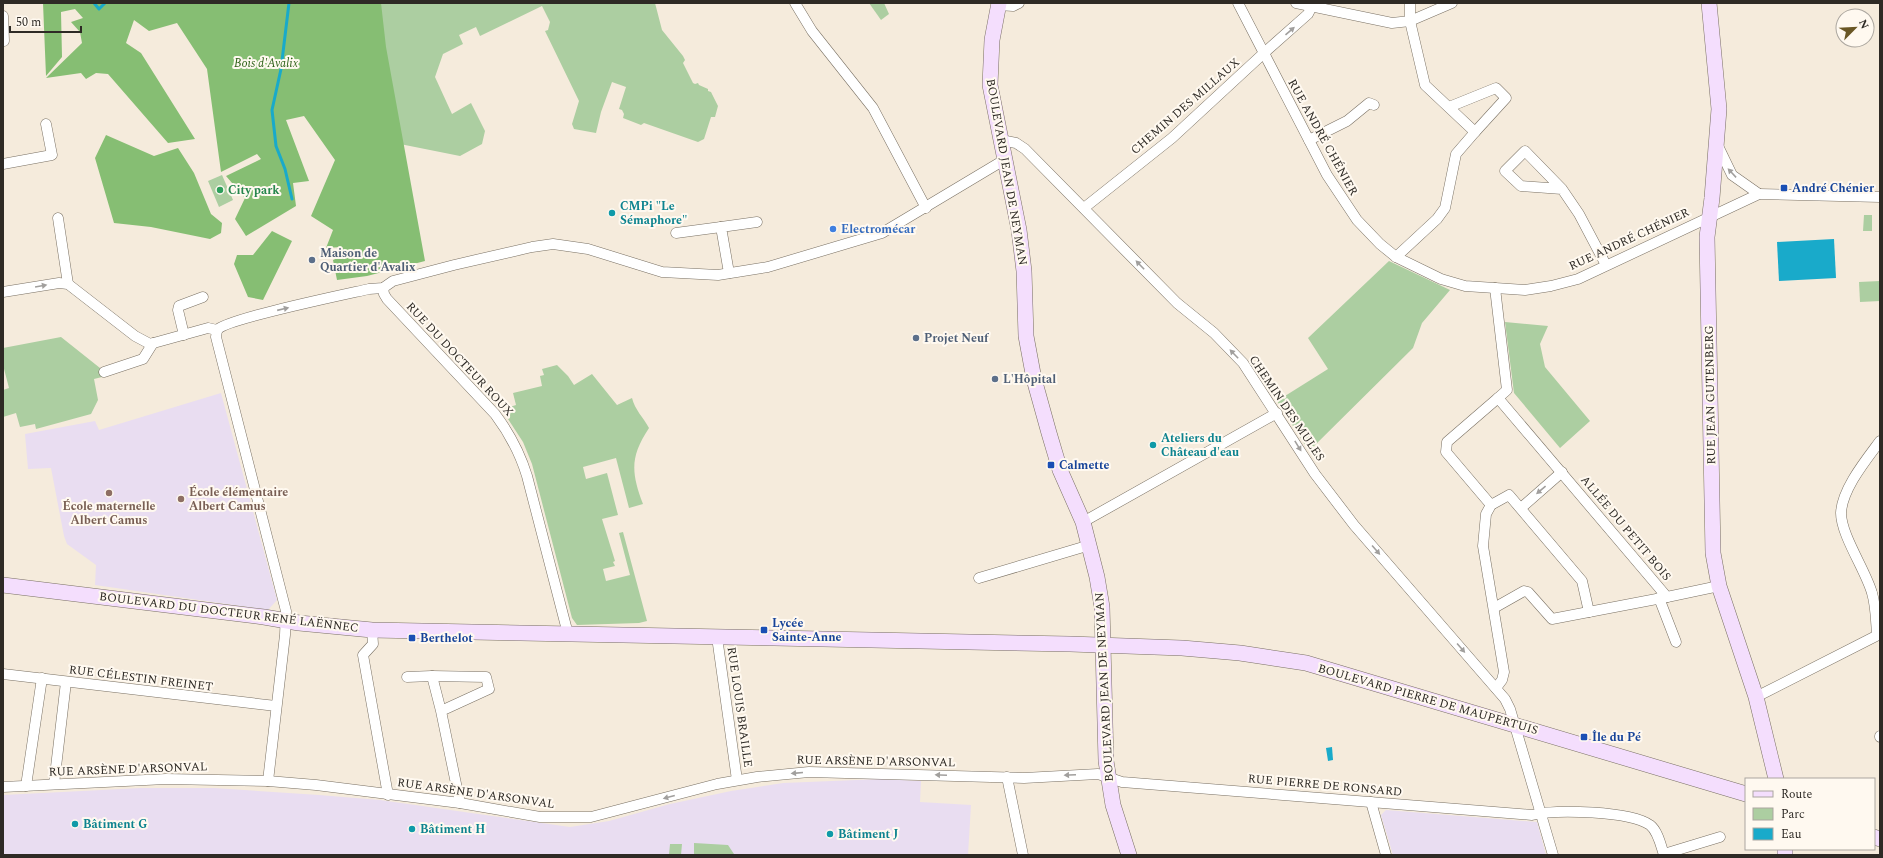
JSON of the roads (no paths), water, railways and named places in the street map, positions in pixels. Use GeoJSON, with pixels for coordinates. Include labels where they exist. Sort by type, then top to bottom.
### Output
{"type":"FeatureCollection","features":[{"type":"Feature","properties":{"kind":"street"},"geometry":{"type":"LineString","coordinates":[[795,3],[812,31],[873,108],[926,208]]}},
{"type":"Feature","properties":{"kind":"street"},"geometry":{"type":"LineString","coordinates":[[999,4],[1014,6],[1019,3]]}},
{"type":"Feature","properties":{"kind":"street"},"geometry":{"type":"LineString","coordinates":[[1296,3],[1392,23],[1410,21],[1452,3]]}},
{"type":"Feature","properties":{"kind":"street"},"geometry":{"type":"LineString","coordinates":[[1410,3],[1410,21],[1425,85],[1475,132]]}},
{"type":"Feature","properties":{"kind":"street","name":"RUE JEAN GUTENBERG"},"geometry":{"type":"LineString","coordinates":[[1709,3],[1719,109],[1712,198],[1707,239],[1713,553],[1719,586],[1756,697],[1776,778]]}},
{"type":"Feature","properties":{"kind":"street","name":"BOULEVARD JEAN DE NEYMAN"},"geometry":{"type":"LineString","coordinates":[[999,4],[992,40],[990,85],[1019,230],[1024,271],[1026,336],[1034,380],[1060,470],[1083,522],[1098,577],[1102,607],[1106,761],[1113,805],[1129,855]]}},
{"type":"Feature","properties":{"kind":"street","name":"RUE ANDRÉ CHÉNIER"},"geometry":{"type":"LineString","coordinates":[[1240,5],[1309,140],[1339,194],[1357,220],[1380,244],[1396,257],[1441,279],[1465,286],[1525,290],[1551,286],[1578,279],[1760,194],[1880,198]]}},
{"type":"Feature","properties":{"kind":"street","name":"CHEMIN DES MILLAUX"},"geometry":{"type":"LineString","coordinates":[[1084,208],[1172,138],[1308,14],[1312,6]]}},
{"type":"Feature","properties":{"kind":"street"},"geometry":{"type":"LineString","coordinates":[[3,16],[4,41]]}},
{"type":"Feature","properties":{"kind":"street"},"geometry":{"type":"LineString","coordinates":[[1396,257],[1437,219],[1445,208],[1456,154],[1506,98],[1496,88],[1449,107]]}},
{"type":"Feature","properties":{"kind":"street"},"geometry":{"type":"LineString","coordinates":[[1309,140],[1347,121],[1369,103],[1374,106]]}},
{"type":"Feature","properties":{"kind":"street"},"geometry":{"type":"LineString","coordinates":[[3,164],[52,155],[46,124]]}},
{"type":"Feature","properties":{"kind":"street","name":"CHEMIN DES MULES"},"geometry":{"type":"LineString","coordinates":[[1001,140],[1016,143],[1025,149],[1177,303],[1214,333],[1243,363],[1277,413],[1315,474],[1354,525],[1496,688],[1510,709],[1553,855]]}},
{"type":"Feature","properties":{"kind":"street"},"geometry":{"type":"LineString","coordinates":[[1716,143],[1732,175],[1760,194]]}},
{"type":"Feature","properties":{"kind":"street"},"geometry":{"type":"LineString","coordinates":[[1562,189],[1521,186],[1505,171],[1525,151],[1562,189],[1579,214],[1606,265]]}},
{"type":"Feature","properties":{"kind":"street"},"geometry":{"type":"LineString","coordinates":[[268,781],[286,621],[284,600],[216,337],[217,330],[223,325],[245,319],[369,289],[383,288],[394,281],[454,265],[532,247],[553,244],[588,248],[662,272],[718,275],[768,268],[882,233],[999,163],[1006,161]]}},
{"type":"Feature","properties":{"kind":"street"},"geometry":{"type":"LineString","coordinates":[[58,218],[68,284]]}},
{"type":"Feature","properties":{"kind":"street"},"geometry":{"type":"LineString","coordinates":[[676,233],[757,222]]}},
{"type":"Feature","properties":{"kind":"street"},"geometry":{"type":"LineString","coordinates":[[721,227],[729,273]]}},
{"type":"Feature","properties":{"kind":"street"},"geometry":{"type":"LineString","coordinates":[[3,292],[59,283],[68,284],[135,336],[143,341],[153,344],[208,328],[217,330]]}},
{"type":"Feature","properties":{"kind":"street","name":"RUE DU DOCTEUR ROUX"},"geometry":{"type":"LineString","coordinates":[[383,288],[387,299],[490,408],[510,433],[520,454],[527,476],[568,634]]}},
{"type":"Feature","properties":{"kind":"street"},"geometry":{"type":"LineString","coordinates":[[1491,505],[1446,452],[1447,442],[1507,390],[1494,288]]}},
{"type":"Feature","properties":{"kind":"street"},"geometry":{"type":"LineString","coordinates":[[184,335],[178,310],[179,306],[203,297]]}},
{"type":"Feature","properties":{"kind":"street"},"geometry":{"type":"LineString","coordinates":[[104,372],[143,358],[153,344]]}},
{"type":"Feature","properties":{"kind":"street","name":"ALLÉE DU PETIT BOIS"},"geometry":{"type":"LineString","coordinates":[[1498,398],[1562,472],[1663,598],[1719,586]]}},
{"type":"Feature","properties":{"kind":"street"},"geometry":{"type":"LineString","coordinates":[[1083,522],[1277,413]]}},
{"type":"Feature","properties":{"kind":"street"},"geometry":{"type":"LineString","coordinates":[[1756,697],[1879,635],[1872,592],[1854,552],[1843,524],[1841,514],[1847,491],[1880,441]]}},
{"type":"Feature","properties":{"kind":"street"},"geometry":{"type":"LineString","coordinates":[[1521,508],[1562,472]]}},
{"type":"Feature","properties":{"kind":"street"},"geometry":{"type":"LineString","coordinates":[[1496,688],[1502,680],[1504,672],[1483,546],[1486,514],[1491,505],[1509,495],[1521,508],[1582,581],[1589,612]]}},
{"type":"Feature","properties":{"kind":"street"},"geometry":{"type":"LineString","coordinates":[[979,578],[1090,545]]}},
{"type":"Feature","properties":{"kind":"street","name":"BOULEVARD DU DOCTEUR RENÉ LAËNNEC"},"geometry":{"type":"LineString","coordinates":[[3,585],[286,621],[372,630],[1102,645]]}},
{"type":"Feature","properties":{"kind":"street"},"geometry":{"type":"LineString","coordinates":[[1494,608],[1524,591],[1528,592],[1552,618],[1663,598],[1676,642]]}},
{"type":"Feature","properties":{"kind":"street"},"geometry":{"type":"LineString","coordinates":[[372,630],[373,644],[363,654],[388,795]]}},
{"type":"Feature","properties":{"kind":"street","name":"RUE LOUIS BRAILLE"},"geometry":{"type":"LineString","coordinates":[[718,638],[737,780]]}},
{"type":"Feature","properties":{"kind":"street","name":"BOULEVARD PIERRE DE MAUPERTUIS"},"geometry":{"type":"LineString","coordinates":[[1102,645],[1240,653],[1306,663],[1745,794]]}},
{"type":"Feature","properties":{"kind":"street","name":"RUE CÉLESTIN FREINET"},"geometry":{"type":"LineString","coordinates":[[3,674],[276,706]]}},
{"type":"Feature","properties":{"kind":"street"},"geometry":{"type":"LineString","coordinates":[[432,676],[441,711],[460,803]]}},
{"type":"Feature","properties":{"kind":"street"},"geometry":{"type":"LineString","coordinates":[[407,677],[486,677],[489,689],[441,711]]}},
{"type":"Feature","properties":{"kind":"street"},"geometry":{"type":"LineString","coordinates":[[26,786],[42,678]]}},
{"type":"Feature","properties":{"kind":"street"},"geometry":{"type":"LineString","coordinates":[[54,784],[66,682]]}},
{"type":"Feature","properties":{"kind":"street","name":"RUE ARSÈNE D'ARSONVAL"},"geometry":{"type":"LineString","coordinates":[[3,787],[166,778],[268,781],[336,787],[388,795],[460,803],[540,817],[590,818],[737,780],[809,772],[1007,777],[1098,774],[1108,778]]}},
{"type":"Feature","properties":{"kind":"street"},"geometry":{"type":"LineString","coordinates":[[1007,777],[1023,855]]}},
{"type":"Feature","properties":{"kind":"street","name":"RUE PIERRE DE RONSARD"},"geometry":{"type":"LineString","coordinates":[[1108,778],[1122,782],[1532,815],[1569,811],[1636,819],[1651,826],[1660,840],[1664,854]]}},
{"type":"Feature","properties":{"kind":"street"},"geometry":{"type":"LineString","coordinates":[[1371,802],[1386,855]]}},
{"type":"Feature","properties":{"kind":"street"},"geometry":{"type":"LineString","coordinates":[[1664,854],[1720,837]]}},
{"type":"Feature","properties":{"kind":"water"},"geometry":{"type":"Polygon","coordinates":[[[1834,239],[1836,278],[1779,281],[1777,242],[1834,239]]]}},
{"type":"Feature","properties":{"kind":"water"},"geometry":{"type":"Polygon","coordinates":[[[1332,747],[1333,760],[1328,761],[1326,748],[1332,747]]]}},
{"type":"Feature","properties":{"kind":"waterway"},"geometry":{"type":"LineString","coordinates":[[94,3],[99,9],[105,3]]}},
{"type":"Feature","properties":{"kind":"waterway"},"geometry":{"type":"LineString","coordinates":[[289,3],[281,69],[272,110],[276,146],[285,169],[292,199]]}},
{"type":"Feature","properties":{"kind":"place","name":"André Chénier"},"geometry":{"type":"Point","coordinates":[1784,188]}},
{"type":"Feature","properties":{"kind":"place","name":"City park"},"geometry":{"type":"Point","coordinates":[220,190]}},
{"type":"Feature","properties":{"kind":"place","name":"CMPi \"Le Sémaphore\""},"geometry":{"type":"Point","coordinates":[612,213]}},
{"type":"Feature","properties":{"kind":"place","name":"Electromécar"},"geometry":{"type":"Point","coordinates":[833,229]}},
{"type":"Feature","properties":{"kind":"place","name":"Maison de Quartier d'Avalix"},"geometry":{"type":"Point","coordinates":[312,260]}},
{"type":"Feature","properties":{"kind":"place","name":"Projet Neuf"},"geometry":{"type":"Point","coordinates":[916,338]}},
{"type":"Feature","properties":{"kind":"place","name":"L'Hôpital"},"geometry":{"type":"Point","coordinates":[995,379]}},
{"type":"Feature","properties":{"kind":"place","name":"Ateliers du Château d'eau"},"geometry":{"type":"Point","coordinates":[1153,445]}},
{"type":"Feature","properties":{"kind":"place","name":"Calmette"},"geometry":{"type":"Point","coordinates":[1051,465]}},
{"type":"Feature","properties":{"kind":"place","name":"École maternelle Albert Camus"},"geometry":{"type":"Point","coordinates":[109,493]}},
{"type":"Feature","properties":{"kind":"place","name":"École élémentaire Albert Camus"},"geometry":{"type":"Point","coordinates":[181,499]}},
{"type":"Feature","properties":{"kind":"place","name":"Lycée Sainte-Anne"},"geometry":{"type":"Point","coordinates":[764,630]}},
{"type":"Feature","properties":{"kind":"place","name":"Berthelot"},"geometry":{"type":"Point","coordinates":[412,638]}},
{"type":"Feature","properties":{"kind":"place","name":"Île du Pé"},"geometry":{"type":"Point","coordinates":[1584,737]}},
{"type":"Feature","properties":{"kind":"place","name":"Bâtiment G"},"geometry":{"type":"Point","coordinates":[75,824]}},
{"type":"Feature","properties":{"kind":"place","name":"Bâtiment H"},"geometry":{"type":"Point","coordinates":[412,829]}},
{"type":"Feature","properties":{"kind":"place","name":"Bâtiment J"},"geometry":{"type":"Point","coordinates":[830,834]}},
{"type":"Feature","properties":{"kind":"park label","name":"Bois d'Avalix"},"geometry":{"type":"Point","coordinates":[266,63]}}]}
